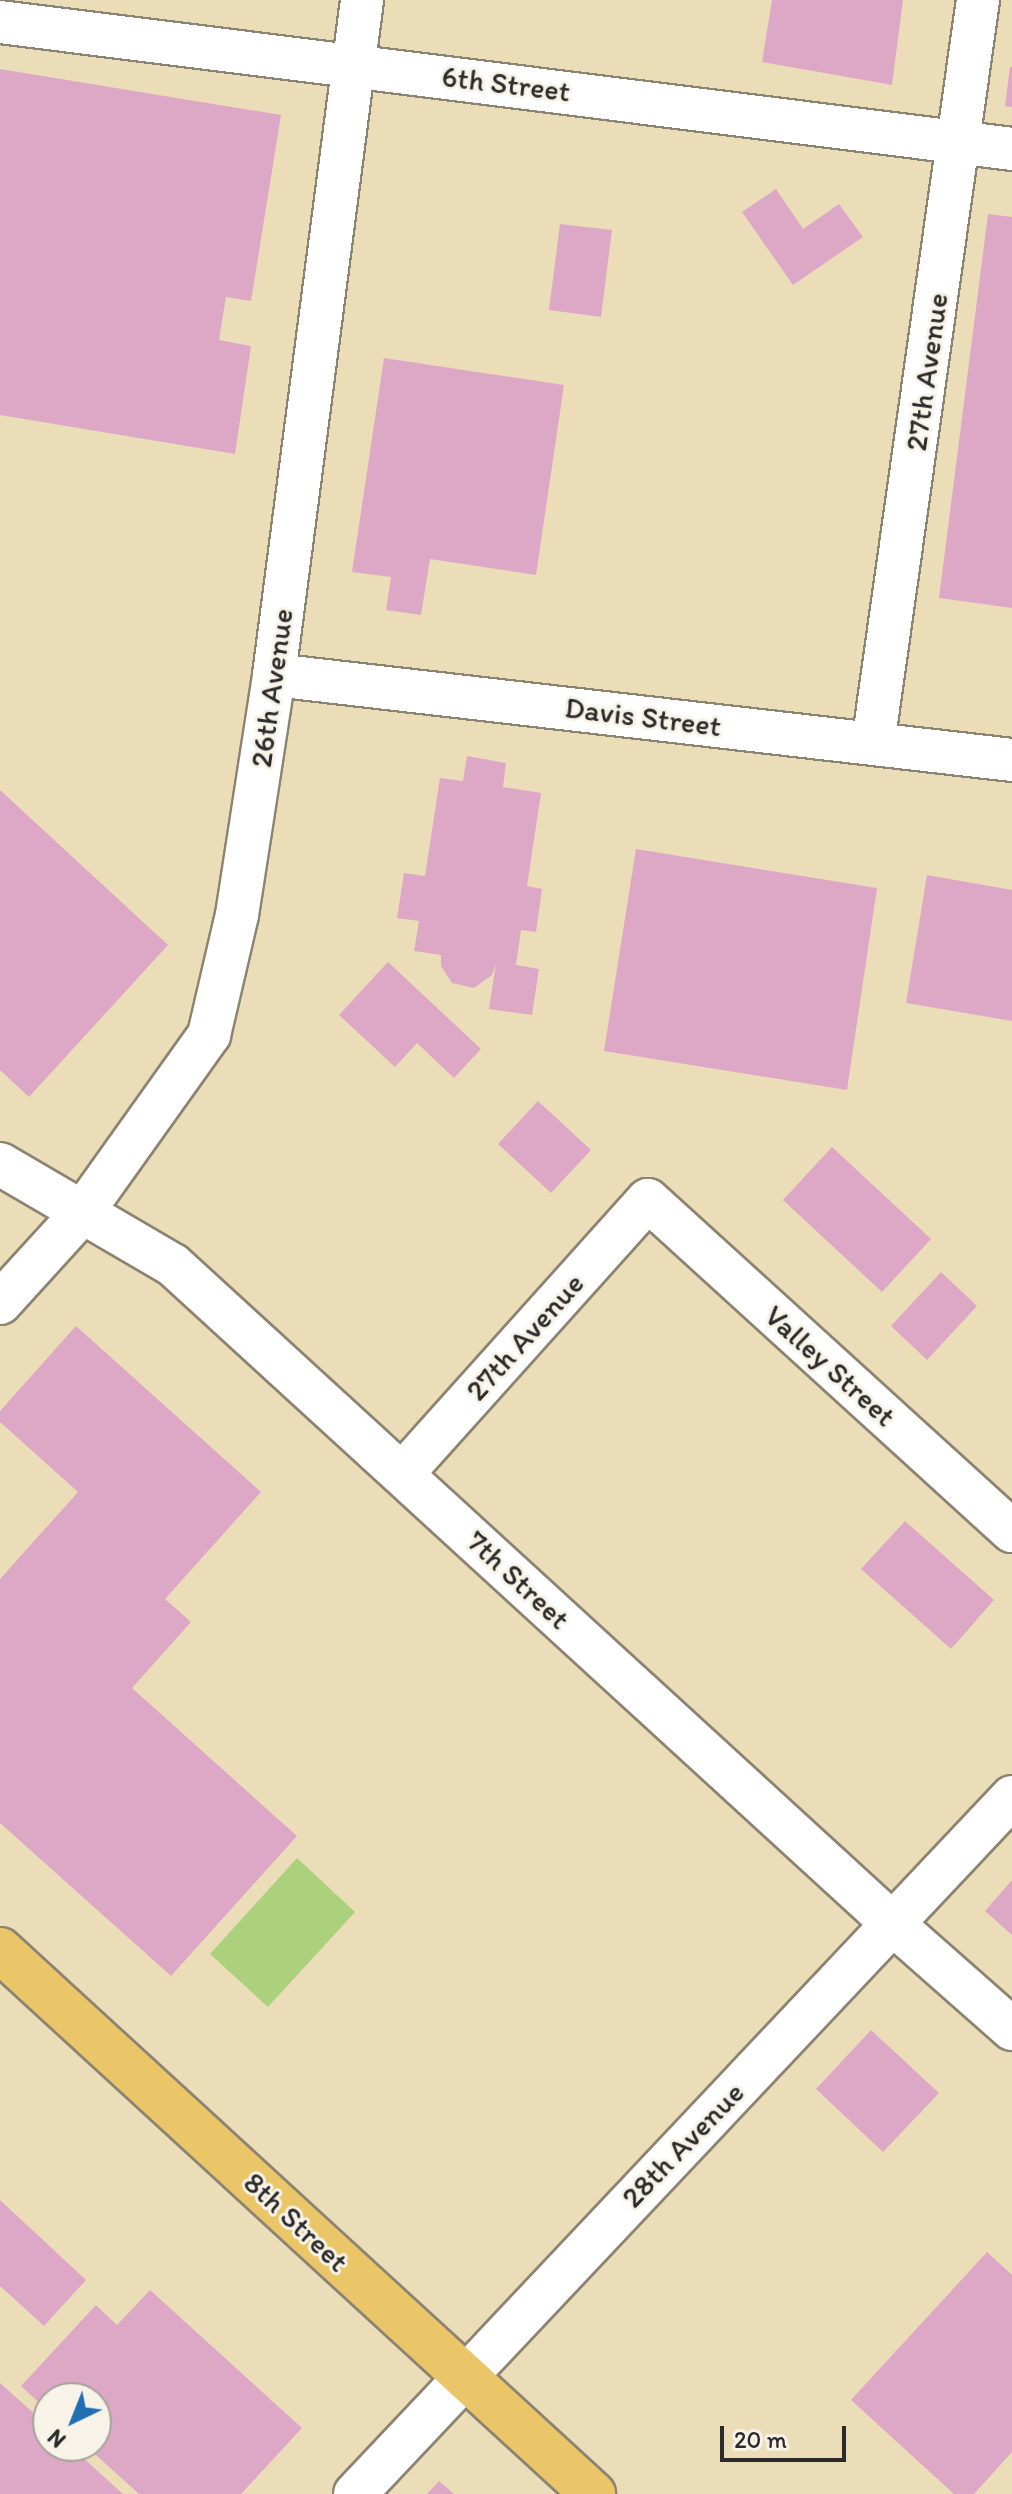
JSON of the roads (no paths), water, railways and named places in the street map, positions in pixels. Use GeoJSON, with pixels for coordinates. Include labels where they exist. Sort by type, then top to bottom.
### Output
{"type":"FeatureCollection","features":[{"type":"Feature","properties":{"kind":"main road","name":"8th Street"},"geometry":{"type":"LineString","coordinates":[[0,1950],[593,2494]]}},
{"type":"Feature","properties":{"kind":"street","name":"26th Avenue"},"geometry":{"type":"LineString","coordinates":[[0,1303],[82,1213],[209,1035],[237,915],[274,675],[362,0]]}},
{"type":"Feature","properties":{"kind":"street","name":"27th Avenue"},"geometry":{"type":"LineString","coordinates":[[873,744],[978,0]]}},
{"type":"Feature","properties":{"kind":"street","name":"6th Street"},"geometry":{"type":"LineString","coordinates":[[0,22],[1012,149]]}},
{"type":"Feature","properties":{"kind":"street","name":"Davis Street"},"geometry":{"type":"LineString","coordinates":[[274,675],[1012,760]]}},
{"type":"Feature","properties":{"kind":"street","name":"7th Street"},"geometry":{"type":"LineString","coordinates":[[0,1164],[173,1265],[893,1924],[1012,2029]]}},
{"type":"Feature","properties":{"kind":"street","name":"27th Avenue"},"geometry":{"type":"LineString","coordinates":[[402,1474],[648,1200]]}},
{"type":"Feature","properties":{"kind":"street","name":"Valley Street"},"geometry":{"type":"LineString","coordinates":[[648,1200],[1012,1531]]}},
{"type":"Feature","properties":{"kind":"street","name":"28th Avenue"},"geometry":{"type":"LineString","coordinates":[[355,2494],[1012,1797]]}}]}
